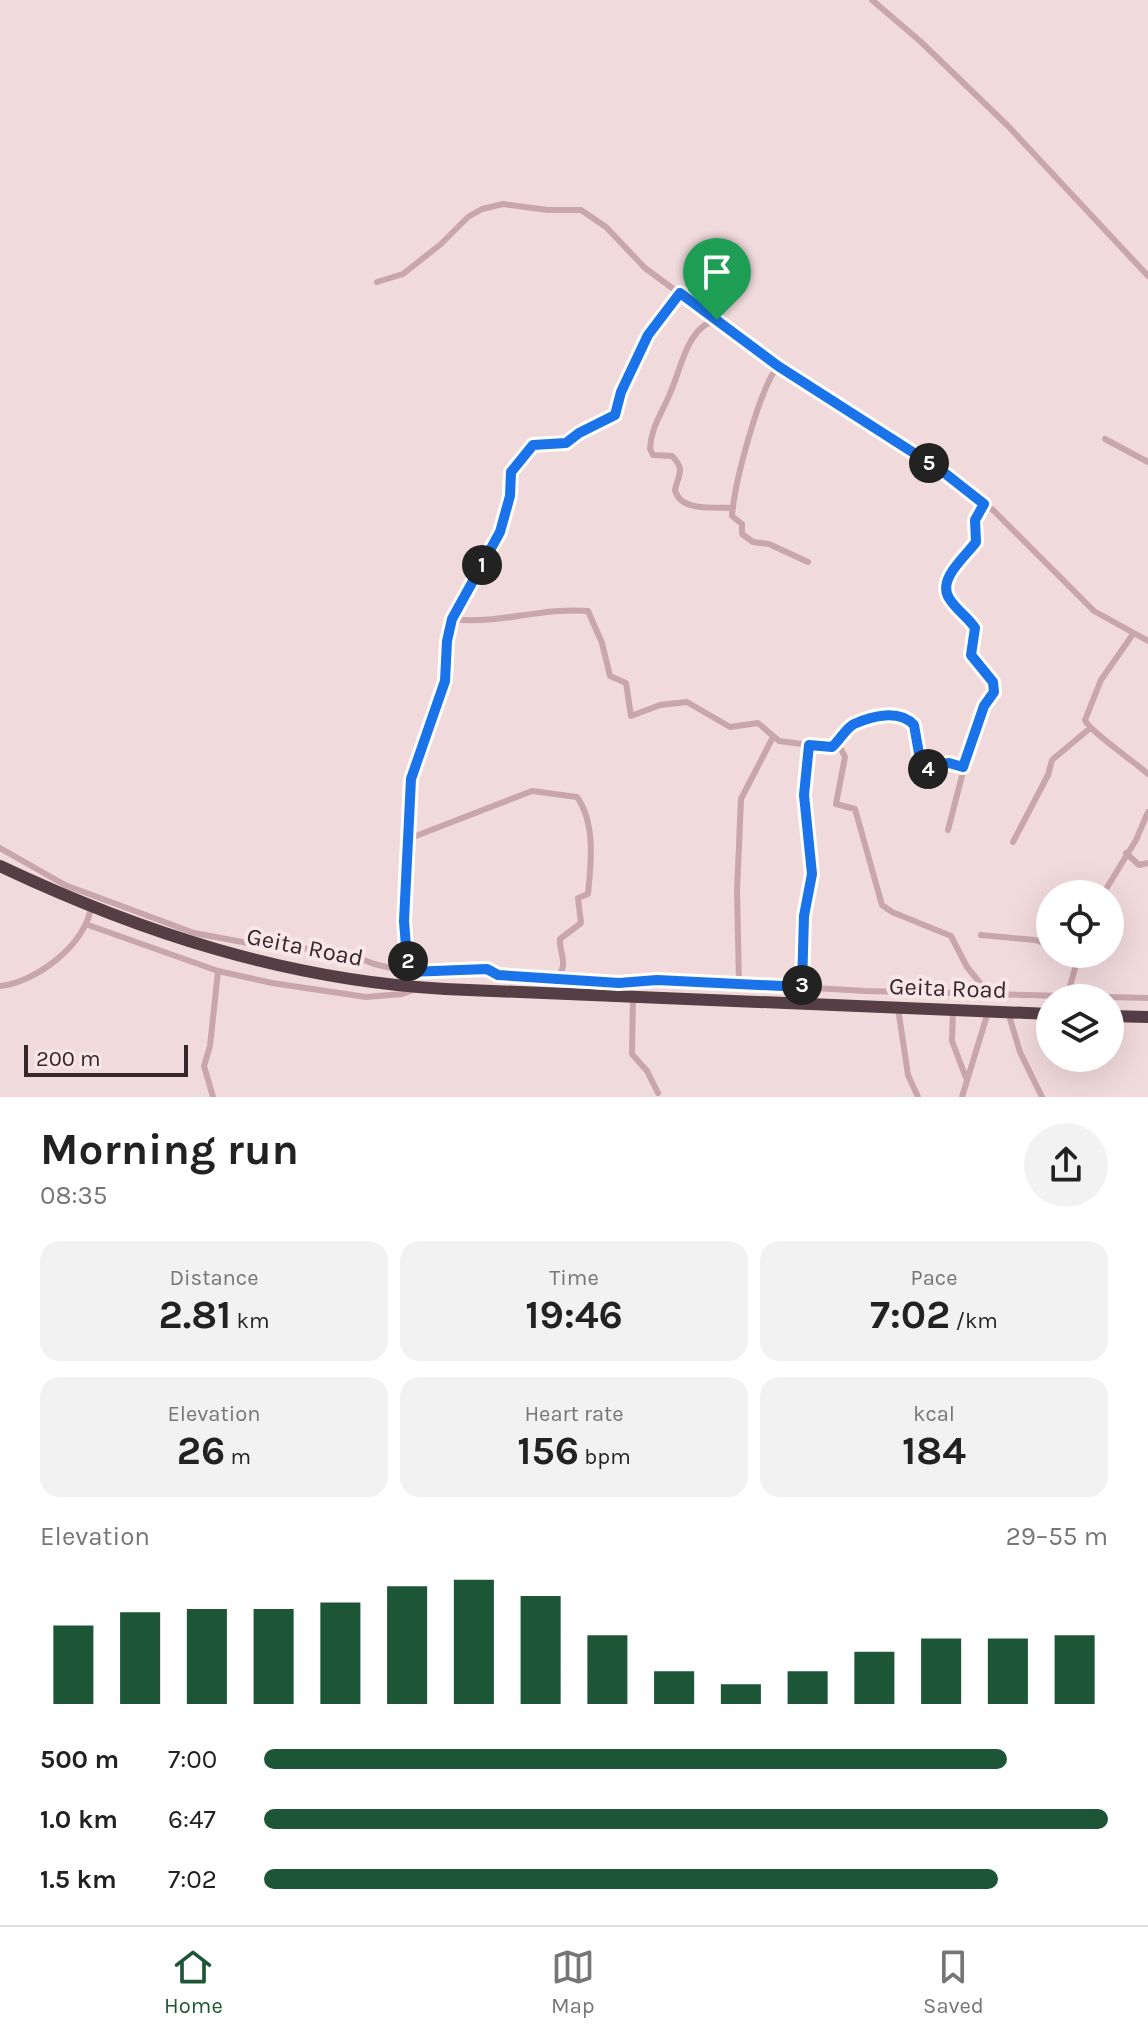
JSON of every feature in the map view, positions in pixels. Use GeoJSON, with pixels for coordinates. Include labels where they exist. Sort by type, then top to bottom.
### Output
{"type":"FeatureCollection","features":[{"type":"Feature","properties":{"kind":"highway","name":"Geita Road"},"geometry":{"type":"LineString","coordinates":[[0,866],[152,931],[257,962],[350,981],[413,987],[1036,1013]]}},
{"type":"Feature","properties":{"kind":"highway"},"geometry":{"type":"LineString","coordinates":[[1124,1016],[1148,1017]]}},
{"type":"Feature","properties":{"kind":"street"},"geometry":{"type":"LineString","coordinates":[[872,0],[920,41],[1008,126],[1148,276]]}},
{"type":"Feature","properties":{"kind":"street"},"geometry":{"type":"LineString","coordinates":[[377,282],[403,274],[475,212],[503,204],[548,210],[581,210],[606,227],[636,261],[778,366],[942,471],[984,504],[1094,611],[1148,641]]}},
{"type":"Feature","properties":{"kind":"street"},"geometry":{"type":"LineString","coordinates":[[88,925],[218,971],[272,983],[366,997],[402,994],[413,987],[408,972],[404,921],[411,779],[445,681],[447,641],[452,619],[500,532],[510,496],[511,472],[533,445],[566,443],[615,415],[621,392],[648,335],[680,293]]}},
{"type":"Feature","properties":{"kind":"street"},"geometry":{"type":"LineString","coordinates":[[717,320],[707,323],[686,351],[655,423],[650,449],[653,455],[672,456],[680,465],[681,474],[675,490],[677,498],[684,504],[733,508]]}},
{"type":"Feature","properties":{"kind":"street"},"geometry":{"type":"LineString","coordinates":[[778,366],[767,381],[743,455],[732,516],[742,524],[744,536],[808,562]]}},
{"type":"Feature","properties":{"kind":"street"},"geometry":{"type":"LineString","coordinates":[[1105,439],[1148,462]]}},
{"type":"Feature","properties":{"kind":"street"},"geometry":{"type":"LineString","coordinates":[[948,830],[963,767],[981,714],[995,686],[971,655],[975,628],[948,597],[945,588],[951,574],[976,542],[975,520],[984,504]]}},
{"type":"Feature","properties":{"kind":"street"},"geometry":{"type":"LineString","coordinates":[[452,619],[489,621],[553,612],[588,611],[602,643],[610,676],[626,683],[631,716],[660,705],[687,702],[730,727],[762,724],[773,737],[785,743],[841,749],[845,757],[836,804],[855,809],[882,905],[951,936],[967,967],[988,993]]}},
{"type":"Feature","properties":{"kind":"street"},"geometry":{"type":"LineString","coordinates":[[1133,634],[1094,693],[1085,716],[1089,729],[1148,774]]}},
{"type":"Feature","properties":{"kind":"street"},"geometry":{"type":"LineString","coordinates":[[832,747],[852,725],[880,716],[895,716],[914,725],[920,759],[926,768],[949,763],[963,767]]}},
{"type":"Feature","properties":{"kind":"street"},"geometry":{"type":"LineString","coordinates":[[1013,842],[1048,775],[1052,760],[1089,729]]}},
{"type":"Feature","properties":{"kind":"street"},"geometry":{"type":"LineString","coordinates":[[739,983],[737,891],[741,799],[773,737]]}},
{"type":"Feature","properties":{"kind":"street"},"geometry":{"type":"LineString","coordinates":[[802,1005],[804,916],[812,874],[804,795],[809,745]]}},
{"type":"Feature","properties":{"kind":"street"},"geometry":{"type":"LineString","coordinates":[[408,839],[532,791],[577,797],[585,813],[592,851],[590,883],[588,894],[578,898],[581,923],[560,939],[564,966],[554,979]]}},
{"type":"Feature","properties":{"kind":"street"},"geometry":{"type":"LineString","coordinates":[[1111,880],[1148,812]]}},
{"type":"Feature","properties":{"kind":"street"},"geometry":{"type":"LineString","coordinates":[[0,848],[65,885],[194,933],[253,944],[344,952],[374,964],[408,972],[487,969],[498,975],[619,983],[657,980],[1036,995]]}},
{"type":"Feature","properties":{"kind":"street"},"geometry":{"type":"LineString","coordinates":[[1126,853],[1139,865],[1148,863]]}},
{"type":"Feature","properties":{"kind":"street"},"geometry":{"type":"LineString","coordinates":[[0,986],[37,975],[88,925],[91,907]]}},
{"type":"Feature","properties":{"kind":"street"},"geometry":{"type":"LineString","coordinates":[[981,935],[1036,940]]}},
{"type":"Feature","properties":{"kind":"street"},"geometry":{"type":"LineString","coordinates":[[213,1097],[204,1066],[210,1046],[218,971]]}},
{"type":"Feature","properties":{"kind":"street"},"geometry":{"type":"LineString","coordinates":[[633,997],[631,1050],[658,1093]]}},
{"type":"Feature","properties":{"kind":"street"},"geometry":{"type":"LineString","coordinates":[[1124,998],[1148,998]]}},
{"type":"Feature","properties":{"kind":"street"},"geometry":{"type":"LineString","coordinates":[[898,1008],[908,1075],[918,1097]]}},
{"type":"Feature","properties":{"kind":"street"},"geometry":{"type":"LineString","coordinates":[[953,1010],[953,1046],[966,1078]]}},
{"type":"Feature","properties":{"kind":"street"},"geometry":{"type":"LineString","coordinates":[[962,1097],[988,1012]]}},
{"type":"Feature","properties":{"kind":"street"},"geometry":{"type":"LineString","coordinates":[[1008,1012],[1020,1052],[1042,1097]]}},
{"type":"Feature","properties":{"kind":"route"},"geometry":{"type":"LineString","coordinates":[[680,293],[717,320],[778,366],[942,471],[984,504],[974,522],[976,542],[951,574],[945,588],[951,601],[975,628],[976,638],[970,648],[971,655],[995,686],[981,714],[963,767],[945,763],[934,769],[926,768],[920,759],[914,725],[905,718],[895,716],[880,716],[852,725],[832,747],[809,745],[804,795],[812,874],[804,916],[802,987],[657,980],[619,983],[498,975],[487,969],[408,972],[404,921],[411,779],[445,681],[447,641],[452,619],[500,532],[510,496],[511,472],[533,445],[557,446],[566,443],[615,415],[627,377],[648,335],[680,293]]}}]}
